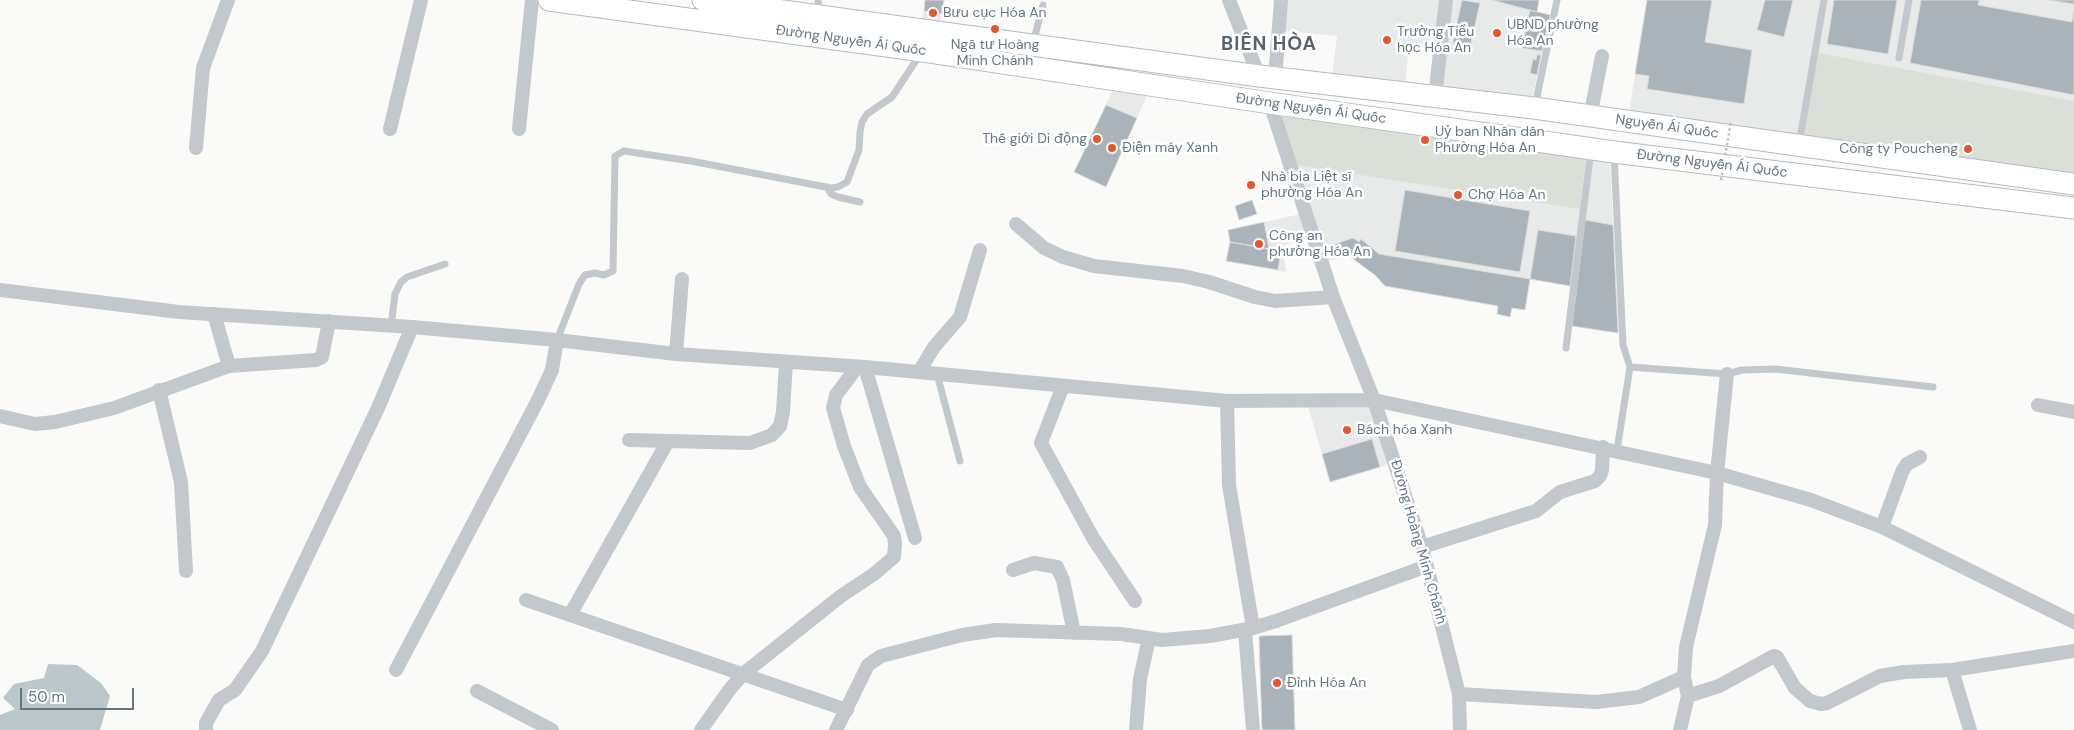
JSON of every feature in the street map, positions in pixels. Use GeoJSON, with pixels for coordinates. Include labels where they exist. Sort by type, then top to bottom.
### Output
{"type":"FeatureCollection","features":[{"type":"Feature","properties":{"kind":"main road","name":"Đường Nguyễn Ái Quốc"},"geometry":{"type":"LineString","coordinates":[[549,0],[923,51],[1614,152],[2074,208]]}},
{"type":"Feature","properties":{"kind":"main road","name":"Đường Nguyễn Ái Quốc"},"geometry":{"type":"LineString","coordinates":[[703,0],[819,8],[1032,46],[1267,77]]}},
{"type":"Feature","properties":{"kind":"main road","name":"Nguyễn Ái Quốc"},"geometry":{"type":"LineString","coordinates":[[1267,77],[1534,108],[2074,184]]}},
{"type":"Feature","properties":{"kind":"main road"},"geometry":{"type":"LineString","coordinates":[[1267,77],[1270,103]]}},
{"type":"Feature","properties":{"kind":"street"},"geometry":{"type":"LineString","coordinates":[[196,148],[203,68],[228,0]]}},
{"type":"Feature","properties":{"kind":"street"},"geometry":{"type":"LineString","coordinates":[[390,129],[421,0]]}},
{"type":"Feature","properties":{"kind":"street"},"geometry":{"type":"LineString","coordinates":[[519,129],[532,0]]}},
{"type":"Feature","properties":{"kind":"street"},"geometry":{"type":"LineString","coordinates":[[1229,0],[1267,77]]}},
{"type":"Feature","properties":{"kind":"street"},"geometry":{"type":"LineString","coordinates":[[1267,77],[1281,0]]}},
{"type":"Feature","properties":{"kind":"street"},"geometry":{"type":"LineString","coordinates":[[1435,97],[1446,0]]}},
{"type":"Feature","properties":{"kind":"street"},"geometry":{"type":"LineString","coordinates":[[1590,117],[1602,56]]}},
{"type":"Feature","properties":{"kind":"street","name":"Đường Hoàng Minh Chánh"},"geometry":{"type":"LineString","coordinates":[[1270,103],[1333,297],[1374,400],[1422,547],[1459,694],[1460,730]]}},
{"type":"Feature","properties":{"kind":"street"},"geometry":{"type":"LineString","coordinates":[[1016,224],[1044,248],[1063,257],[1094,266],[1183,276],[1275,301],[1333,297]]}},
{"type":"Feature","properties":{"kind":"street"},"geometry":{"type":"LineString","coordinates":[[919,372],[934,347],[960,317],[980,250]]}},
{"type":"Feature","properties":{"kind":"street"},"geometry":{"type":"LineString","coordinates":[[676,354],[682,279]]}},
{"type":"Feature","properties":{"kind":"street"},"geometry":{"type":"LineString","coordinates":[[0,290],[214,314],[412,327],[557,340],[676,354],[861,367],[1227,401],[1374,400],[1610,448],[1717,472],[1811,500],[1882,527],[2074,622]]}},
{"type":"Feature","properties":{"kind":"street"},"geometry":{"type":"LineString","coordinates":[[214,314],[228,366]]}},
{"type":"Feature","properties":{"kind":"street"},"geometry":{"type":"LineString","coordinates":[[0,416],[35,424],[55,422],[114,408],[228,366],[316,360],[322,357],[329,321]]}},
{"type":"Feature","properties":{"kind":"street"},"geometry":{"type":"LineString","coordinates":[[206,730],[206,723],[219,700],[235,690],[262,651],[378,408],[412,327]]}},
{"type":"Feature","properties":{"kind":"street"},"geometry":{"type":"LineString","coordinates":[[396,670],[537,402],[552,370],[557,340]]}},
{"type":"Feature","properties":{"kind":"street"},"geometry":{"type":"LineString","coordinates":[[629,440],[750,443],[772,435],[780,426],[783,412],[786,362]]}},
{"type":"Feature","properties":{"kind":"street"},"geometry":{"type":"LineString","coordinates":[[861,367],[915,538]]}},
{"type":"Feature","properties":{"kind":"street"},"geometry":{"type":"LineString","coordinates":[[702,730],[730,689],[743,674],[841,596],[874,574],[894,557],[896,544],[894,536],[860,487],[844,446],[833,408],[836,394],[861,367]]}},
{"type":"Feature","properties":{"kind":"street"},"geometry":{"type":"LineString","coordinates":[[1680,730],[1688,696],[1684,676],[1686,647],[1715,525],[1717,472],[1727,374]]}},
{"type":"Feature","properties":{"kind":"street"},"geometry":{"type":"LineString","coordinates":[[1063,386],[1041,443],[1093,538],[1135,601]]}},
{"type":"Feature","properties":{"kind":"street"},"geometry":{"type":"LineString","coordinates":[[159,390],[181,482],[186,571]]}},
{"type":"Feature","properties":{"kind":"street"},"geometry":{"type":"LineString","coordinates":[[1227,401],[1229,485],[1249,629],[1253,730]]}},
{"type":"Feature","properties":{"kind":"street"},"geometry":{"type":"LineString","coordinates":[[2038,405],[2074,412]]}},
{"type":"Feature","properties":{"kind":"street"},"geometry":{"type":"LineString","coordinates":[[570,615],[668,441]]}},
{"type":"Feature","properties":{"kind":"street"},"geometry":{"type":"LineString","coordinates":[[1422,547],[1536,510],[1560,492],[1595,481],[1600,476],[1610,448]]}},
{"type":"Feature","properties":{"kind":"street"},"geometry":{"type":"LineString","coordinates":[[1882,527],[1902,472],[1907,464],[1920,457]]}},
{"type":"Feature","properties":{"kind":"street"},"geometry":{"type":"LineString","coordinates":[[1014,570],[1034,563],[1057,566],[1063,580],[1074,633]]}},
{"type":"Feature","properties":{"kind":"street"},"geometry":{"type":"LineString","coordinates":[[836,730],[868,665],[881,656],[962,635],[996,630],[1121,634],[1162,640],[1210,636],[1249,629],[1427,566]]}},
{"type":"Feature","properties":{"kind":"street"},"geometry":{"type":"LineString","coordinates":[[526,600],[847,710]]}},
{"type":"Feature","properties":{"kind":"street"},"geometry":{"type":"LineString","coordinates":[[1136,730],[1140,679],[1149,638]]}},
{"type":"Feature","properties":{"kind":"street"},"geometry":{"type":"LineString","coordinates":[[1688,696],[1719,686],[1774,656],[1777,657],[1795,688],[1810,701],[1821,704],[1827,703],[1880,676],[1904,672],[1952,670],[2074,651]]}},
{"type":"Feature","properties":{"kind":"street"},"geometry":{"type":"LineString","coordinates":[[1952,670],[1970,730]]}},
{"type":"Feature","properties":{"kind":"street"},"geometry":{"type":"LineString","coordinates":[[1459,694],[1596,702],[1638,697],[1684,676]]}},
{"type":"Feature","properties":{"kind":"street"},"geometry":{"type":"LineString","coordinates":[[477,690],[552,730]]}},
{"type":"Feature","properties":{"kind":"lane"},"geometry":{"type":"LineString","coordinates":[[1534,108],[1557,0]]}},
{"type":"Feature","properties":{"kind":"lane"},"geometry":{"type":"LineString","coordinates":[[1798,144],[1824,0]]}},
{"type":"Feature","properties":{"kind":"lane"},"geometry":{"type":"LineString","coordinates":[[1898,58],[1908,0]]}},
{"type":"Feature","properties":{"kind":"lane"},"geometry":{"type":"LineString","coordinates":[[1032,46],[1043,5]]}},
{"type":"Feature","properties":{"kind":"lane"},"geometry":{"type":"LineString","coordinates":[[557,340],[579,284],[586,275],[596,273],[604,275],[613,270],[615,156],[624,151],[691,160],[826,187],[838,187],[847,182],[859,150],[862,122],[867,114],[892,97],[923,51]]}},
{"type":"Feature","properties":{"kind":"lane"},"geometry":{"type":"LineString","coordinates":[[1566,348],[1591,148]]}},
{"type":"Feature","properties":{"kind":"lane"},"geometry":{"type":"LineString","coordinates":[[1610,448],[1630,367],[1624,345],[1614,152]]}},
{"type":"Feature","properties":{"kind":"lane"},"geometry":{"type":"LineString","coordinates":[[826,187],[831,194],[860,202]]}},
{"type":"Feature","properties":{"kind":"lane"},"geometry":{"type":"LineString","coordinates":[[391,327],[395,294],[401,282],[407,276],[445,264]]}},
{"type":"Feature","properties":{"kind":"lane"},"geometry":{"type":"LineString","coordinates":[[1630,367],[1727,374],[1742,370],[1775,369],[1933,387]]}},
{"type":"Feature","properties":{"kind":"lane"},"geometry":{"type":"LineString","coordinates":[[937,374],[960,461]]}},
{"type":"Feature","properties":{"kind":"path"},"geometry":{"type":"LineString","coordinates":[[1721,180],[1731,121]]}},
{"type":"Feature","properties":{"kind":"shaded area","name":"Bưu cục Hóa An"},"geometry":{"type":"Polygon","coordinates":[[[925,0],[944,0],[940,23],[922,21],[925,0]]]}},
{"type":"Feature","properties":{"kind":"shaded area","name":"Trường Tiểu học Hóa An"},"geometry":{"type":"Polygon","coordinates":[[[1285,0],[1441,0],[1437,48],[1409,45],[1405,85],[1332,77],[1337,36],[1285,31],[1285,0]]]}},
{"type":"Feature","properties":{"kind":"shaded area","name":"UBND phường Hóa An"},"geometry":{"type":"Polygon","coordinates":[[[1451,0],[1539,0],[1537,12],[1550,15],[1532,99],[1441,90],[1451,0]]]}},
{"type":"Feature","properties":{"kind":"shaded area"},"geometry":{"type":"Polygon","coordinates":[[[1647,0],[2074,0],[2074,173],[1629,112],[1647,0]]]}},
{"type":"Feature","properties":{"kind":"shaded area"},"geometry":{"type":"Polygon","coordinates":[[[1818,53],[2074,101],[2074,173],[1804,135],[1818,53]]]}},
{"type":"Feature","properties":{"kind":"shaded area","name":"Điện máy Xanh"},"geometry":{"type":"Polygon","coordinates":[[[1114,88],[1148,93],[1106,187],[1074,172],[1114,88]]]}},
{"type":"Feature","properties":{"kind":"shaded area","name":"Chợ Hóa An"},"geometry":{"type":"Polygon","coordinates":[[[1279,113],[1610,159],[1618,333],[1572,326],[1576,287],[1530,279],[1525,310],[1512,308],[1510,317],[1497,314],[1497,306],[1385,286],[1375,275],[1349,256],[1327,261],[1279,113]]]}},
{"type":"Feature","properties":{"kind":"shaded area"},"geometry":{"type":"Polygon","coordinates":[[[1279,113],[1586,156],[1580,209],[1296,165],[1279,113]]]}},
{"type":"Feature","properties":{"kind":"shaded area","name":"Công an phường Hóa An"},"geometry":{"type":"Polygon","coordinates":[[[1301,214],[1308,236],[1283,246],[1286,272],[1226,261],[1230,242],[1228,230],[1301,214]]]}},
{"type":"Feature","properties":{"kind":"shaded area","name":"Bách hóa Xanh"},"geometry":{"type":"Polygon","coordinates":[[[1370,405],[1390,464],[1330,482],[1308,406],[1370,405]]]}},
{"type":"Feature","properties":{"kind":"shaded area"},"geometry":{"type":"Polygon","coordinates":[[[48,664],[77,665],[101,683],[110,696],[100,730],[0,730],[0,715],[15,709],[3,698],[14,684],[44,678],[48,664]]]}},
{"type":"Feature","properties":{"kind":"building"},"geometry":{"type":"Polygon","coordinates":[[[925,0],[944,0],[942,14],[924,11],[925,0]]]}},
{"type":"Feature","properties":{"kind":"building"},"geometry":{"type":"Polygon","coordinates":[[[1462,0],[1480,3],[1470,46],[1453,42],[1462,0]]]}},
{"type":"Feature","properties":{"kind":"building"},"geometry":{"type":"Polygon","coordinates":[[[1492,0],[1539,0],[1537,12],[1492,0]]]}},
{"type":"Feature","properties":{"kind":"building"},"geometry":{"type":"Polygon","coordinates":[[[1647,0],[1712,0],[1705,42],[1752,50],[1744,104],[1647,89],[1649,76],[1635,74],[1647,0]]]}},
{"type":"Feature","properties":{"kind":"building"},"geometry":{"type":"Polygon","coordinates":[[[1765,0],[1793,0],[1784,37],[1757,30],[1765,0]]]}},
{"type":"Feature","properties":{"kind":"building"},"geometry":{"type":"Polygon","coordinates":[[[1834,0],[1897,0],[1888,54],[1827,44],[1834,0]]]}},
{"type":"Feature","properties":{"kind":"building"},"geometry":{"type":"Polygon","coordinates":[[[1921,0],[1979,0],[1978,5],[2072,22],[2074,8],[2074,95],[1910,63],[1921,0]]]}},
{"type":"Feature","properties":{"kind":"building"},"geometry":{"type":"Polygon","coordinates":[[[2048,0],[2074,0],[2074,4],[2048,0]]]}},
{"type":"Feature","properties":{"kind":"building"},"geometry":{"type":"Polygon","coordinates":[[[1530,10],[1550,15],[1542,51],[1522,48],[1530,10]]]}},
{"type":"Feature","properties":{"kind":"building"},"geometry":{"type":"Polygon","coordinates":[[[1537,55],[1541,55],[1537,75],[1530,73],[1533,59],[1536,60],[1537,55]]]}},
{"type":"Feature","properties":{"kind":"building","name":"Điện máy Xanh"},"geometry":{"type":"Polygon","coordinates":[[[1106,105],[1137,118],[1106,187],[1074,172],[1106,105]]]}},
{"type":"Feature","properties":{"kind":"building"},"geometry":{"type":"Polygon","coordinates":[[[1405,190],[1530,211],[1520,272],[1395,251],[1405,190]]]}},
{"type":"Feature","properties":{"kind":"building"},"geometry":{"type":"Polygon","coordinates":[[[1252,200],[1257,214],[1239,220],[1235,206],[1252,200]]]}},
{"type":"Feature","properties":{"kind":"building"},"geometry":{"type":"Polygon","coordinates":[[[1585,220],[1613,225],[1618,333],[1572,326],[1585,220]]]}},
{"type":"Feature","properties":{"kind":"building"},"geometry":{"type":"Polygon","coordinates":[[[1264,222],[1269,249],[1230,242],[1228,230],[1264,222]]]}},
{"type":"Feature","properties":{"kind":"building"},"geometry":{"type":"Polygon","coordinates":[[[1538,230],[1576,236],[1570,286],[1530,279],[1538,230]]]}},
{"type":"Feature","properties":{"kind":"building"},"geometry":{"type":"Polygon","coordinates":[[[1353,238],[1359,242],[1361,239],[1379,254],[1530,279],[1525,310],[1512,308],[1510,317],[1497,314],[1498,306],[1385,286],[1375,275],[1349,256],[1336,258],[1332,245],[1353,238]]]}},
{"type":"Feature","properties":{"kind":"building"},"geometry":{"type":"Polygon","coordinates":[[[1230,242],[1281,251],[1278,270],[1226,261],[1230,242]]]}},
{"type":"Feature","properties":{"kind":"building"},"geometry":{"type":"Polygon","coordinates":[[[1372,439],[1380,467],[1330,482],[1322,454],[1372,439]]]}},
{"type":"Feature","properties":{"kind":"building","name":"Đình Hóa An"},"geometry":{"type":"Polygon","coordinates":[[[1292,635],[1295,730],[1262,730],[1259,636],[1292,635]]]}},
{"type":"Feature","properties":{"kind":"place","name":"Bưu cục Hóa An"},"geometry":{"type":"Point","coordinates":[933,13]}},
{"type":"Feature","properties":{"kind":"place","name":"Ngã tư Hoàng Minh Chánh"},"geometry":{"type":"Point","coordinates":[995,29]}},
{"type":"Feature","properties":{"kind":"place","name":"UBND phường Hóa An"},"geometry":{"type":"Point","coordinates":[1497,33]}},
{"type":"Feature","properties":{"kind":"place","name":"Trường Tiểu học Hóa An"},"geometry":{"type":"Point","coordinates":[1387,40]}},
{"type":"Feature","properties":{"kind":"place","name":"Thế giới Di động"},"geometry":{"type":"Point","coordinates":[1097,139]}},
{"type":"Feature","properties":{"kind":"place","name":"Uỷ ban Nhân dân Phường Hóa An"},"geometry":{"type":"Point","coordinates":[1425,140]}},
{"type":"Feature","properties":{"kind":"place","name":"Điện máy Xanh"},"geometry":{"type":"Point","coordinates":[1112,148]}},
{"type":"Feature","properties":{"kind":"place","name":"Công ty Poucheng"},"geometry":{"type":"Point","coordinates":[1968,149]}},
{"type":"Feature","properties":{"kind":"place","name":"Nhà bia Liệt sĩ phường Hóa An"},"geometry":{"type":"Point","coordinates":[1251,185]}},
{"type":"Feature","properties":{"kind":"place","name":"Chợ Hóa An"},"geometry":{"type":"Point","coordinates":[1458,195]}},
{"type":"Feature","properties":{"kind":"place","name":"Công an phường Hóa An"},"geometry":{"type":"Point","coordinates":[1259,244]}},
{"type":"Feature","properties":{"kind":"place","name":"Bách hóa Xanh"},"geometry":{"type":"Point","coordinates":[1347,430]}},
{"type":"Feature","properties":{"kind":"place","name":"Đình Hóa An"},"geometry":{"type":"Point","coordinates":[1277,683]}},
{"type":"Feature","properties":{"kind":"district","name":"BIÊN HÒA"},"geometry":{"type":"Point","coordinates":[1269,45]}}]}
